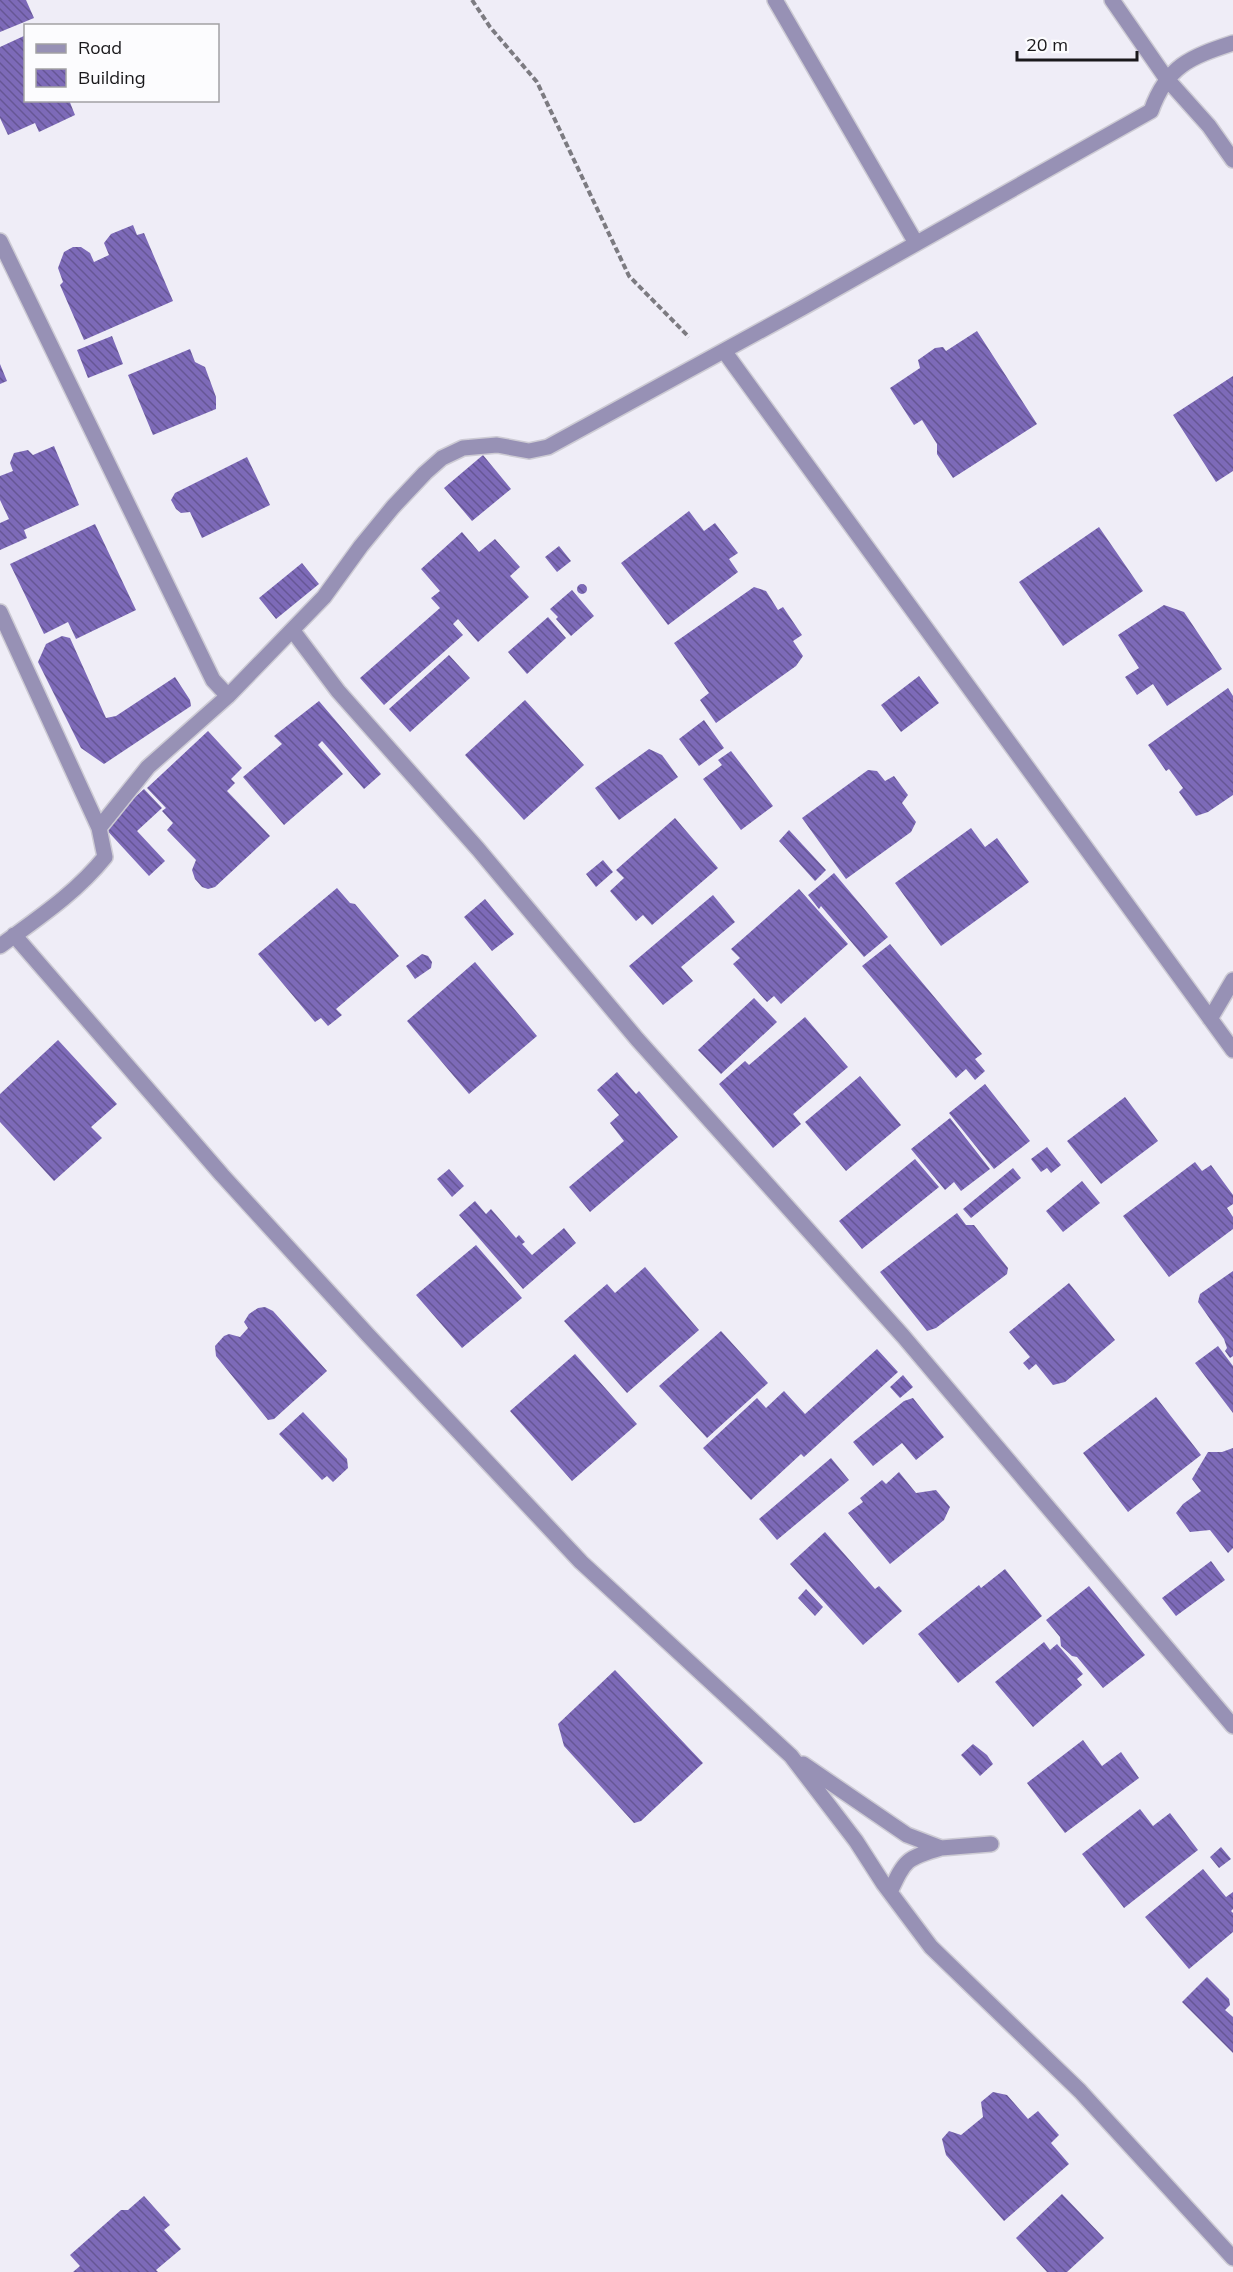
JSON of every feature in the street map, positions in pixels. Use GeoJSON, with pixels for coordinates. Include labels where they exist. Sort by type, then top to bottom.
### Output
{"type":"FeatureCollection","features":[{"type":"Feature","properties":{"kind":"street"},"geometry":{"type":"LineString","coordinates":[[775,0],[916,243]]}},
{"type":"Feature","properties":{"kind":"street"},"geometry":{"type":"LineString","coordinates":[[1112,0],[1166,78],[1209,126],[1233,160]]}},
{"type":"Feature","properties":{"kind":"street"},"geometry":{"type":"LineString","coordinates":[[99,828],[148,767],[228,696],[293,631],[324,597],[393,507],[425,472],[442,458],[463,448],[497,445],[529,451],[548,447],[717,355],[1151,111],[1166,78],[1200,54],[1233,43]]}},
{"type":"Feature","properties":{"kind":"street"},"geometry":{"type":"LineString","coordinates":[[0,241],[213,680],[228,696]]}},
{"type":"Feature","properties":{"kind":"street"},"geometry":{"type":"LineString","coordinates":[[717,355],[1233,1050]]}},
{"type":"Feature","properties":{"kind":"street"},"geometry":{"type":"LineString","coordinates":[[0,612],[99,828],[105,857],[87,879],[50,911],[0,946]]}},
{"type":"Feature","properties":{"kind":"street"},"geometry":{"type":"LineString","coordinates":[[293,631],[338,691],[478,849],[637,1039],[903,1336],[1233,1726]]}},
{"type":"Feature","properties":{"kind":"street"},"geometry":{"type":"LineString","coordinates":[[14,935],[222,1175],[368,1335],[573,1553],[791,1756],[907,1835],[941,1848]]}},
{"type":"Feature","properties":{"kind":"street"},"geometry":{"type":"LineString","coordinates":[[1210,1019],[1233,980]]}},
{"type":"Feature","properties":{"kind":"street"},"geometry":{"type":"LineString","coordinates":[[791,1756],[856,1841],[931,1947],[1080,2091],[1233,2258]]}},
{"type":"Feature","properties":{"kind":"street"},"geometry":{"type":"LineString","coordinates":[[890,1892],[903,1864],[922,1854],[941,1848],[990,1844]]}},
{"type":"Feature","properties":{"kind":"path"},"geometry":{"type":"LineString","coordinates":[[472,0],[490,27],[537,82],[629,276],[717,355]]}},
{"type":"Feature","properties":{"kind":"building"},"geometry":{"type":"Polygon","coordinates":[[[0,0],[26,0],[34,18],[0,32],[0,0]]]}},
{"type":"Feature","properties":{"kind":"building"},"geometry":{"type":"Polygon","coordinates":[[[24,36],[24,102],[70,102],[75,115],[39,132],[35,123],[8,135],[0,118],[0,47],[24,36]]]}},
{"type":"Feature","properties":{"kind":"building"},"geometry":{"type":"Polygon","coordinates":[[[133,225],[137,235],[144,233],[173,301],[84,340],[60,285],[63,282],[58,268],[64,252],[73,247],[81,247],[90,253],[94,262],[109,255],[104,243],[111,234],[133,225]]]}},
{"type":"Feature","properties":{"kind":"building"},"geometry":{"type":"Polygon","coordinates":[[[977,331],[1037,424],[953,478],[937,454],[937,444],[922,420],[914,425],[890,388],[920,368],[918,360],[935,348],[943,347],[946,351],[977,331]]]}},
{"type":"Feature","properties":{"kind":"building"},"geometry":{"type":"Polygon","coordinates":[[[112,336],[123,364],[88,378],[77,350],[112,336]]]}},
{"type":"Feature","properties":{"kind":"building"},"geometry":{"type":"Polygon","coordinates":[[[190,349],[195,362],[205,367],[216,397],[216,409],[153,435],[128,375],[190,349]]]}},
{"type":"Feature","properties":{"kind":"building"},"geometry":{"type":"Polygon","coordinates":[[[0,364],[7,381],[0,384],[0,364]]]}},
{"type":"Feature","properties":{"kind":"building"},"geometry":{"type":"Polygon","coordinates":[[[1233,376],[1233,471],[1216,482],[1173,415],[1233,376]]]}},
{"type":"Feature","properties":{"kind":"building"},"geometry":{"type":"Polygon","coordinates":[[[54,446],[79,505],[24,530],[27,538],[0,550],[0,523],[9,519],[0,500],[0,476],[13,471],[10,463],[14,453],[28,450],[33,455],[54,446]]]}},
{"type":"Feature","properties":{"kind":"building"},"geometry":{"type":"Polygon","coordinates":[[[483,455],[511,489],[472,521],[444,488],[483,455]]]}},
{"type":"Feature","properties":{"kind":"building"},"geometry":{"type":"Polygon","coordinates":[[[247,457],[270,505],[202,538],[190,512],[181,513],[171,500],[175,493],[247,457]]]}},
{"type":"Feature","properties":{"kind":"building"},"geometry":{"type":"Polygon","coordinates":[[[689,511],[704,531],[715,523],[738,553],[729,559],[738,572],[668,625],[621,563],[689,511]]]}},
{"type":"Feature","properties":{"kind":"building"},"geometry":{"type":"Polygon","coordinates":[[[95,524],[136,610],[76,639],[68,622],[44,634],[10,564],[95,524]]]}},
{"type":"Feature","properties":{"kind":"building"},"geometry":{"type":"Polygon","coordinates":[[[1099,527],[1143,591],[1063,646],[1019,582],[1099,527]]]}},
{"type":"Feature","properties":{"kind":"building"},"geometry":{"type":"Polygon","coordinates":[[[462,532],[479,552],[495,539],[520,567],[510,576],[529,597],[478,642],[458,619],[453,624],[463,635],[384,705],[360,678],[440,608],[431,598],[440,591],[421,569],[462,532]]]}},
{"type":"Feature","properties":{"kind":"building"},"geometry":{"type":"Polygon","coordinates":[[[559,546],[571,561],[557,572],[545,557],[559,546]]]}},
{"type":"Feature","properties":{"kind":"building"},"geometry":{"type":"Polygon","coordinates":[[[302,563],[319,584],[276,619],[259,598],[302,563]]]}},
{"type":"Feature","properties":{"kind":"building"},"geometry":{"type":"Polygon","coordinates":[[[582,584],[587,589],[582,594],[577,589],[582,584]]]}},
{"type":"Feature","properties":{"kind":"building"},"geometry":{"type":"Polygon","coordinates":[[[754,587],[766,591],[778,610],[783,607],[802,635],[793,641],[803,656],[796,666],[716,723],[700,700],[709,693],[674,643],[754,587]]]}},
{"type":"Feature","properties":{"kind":"building"},"geometry":{"type":"Polygon","coordinates":[[[572,590],[594,616],[571,636],[550,609],[572,590]]]}},
{"type":"Feature","properties":{"kind":"building"},"geometry":{"type":"Polygon","coordinates":[[[1164,605],[1184,612],[1222,669],[1167,706],[1153,684],[1137,695],[1125,677],[1139,668],[1118,635],[1164,605]]]}},
{"type":"Feature","properties":{"kind":"building"},"geometry":{"type":"Polygon","coordinates":[[[548,617],[566,638],[527,674],[508,652],[548,617]]]}},
{"type":"Feature","properties":{"kind":"building"},"geometry":{"type":"Polygon","coordinates":[[[62,636],[70,638],[106,718],[116,716],[175,677],[190,700],[191,706],[104,764],[81,748],[38,662],[46,644],[62,636]]]}},
{"type":"Feature","properties":{"kind":"building"},"geometry":{"type":"Polygon","coordinates":[[[449,655],[470,678],[410,732],[389,709],[449,655]]]}},
{"type":"Feature","properties":{"kind":"building"},"geometry":{"type":"Polygon","coordinates":[[[919,676],[939,703],[901,732],[881,705],[919,676]]]}},
{"type":"Feature","properties":{"kind":"building"},"geometry":{"type":"Polygon","coordinates":[[[1228,688],[1233,696],[1233,795],[1208,812],[1196,816],[1179,792],[1183,788],[1169,769],[1166,771],[1148,745],[1228,688]]]}},
{"type":"Feature","properties":{"kind":"building"},"geometry":{"type":"Polygon","coordinates":[[[525,700],[584,765],[524,820],[465,755],[525,700]]]}},
{"type":"Feature","properties":{"kind":"building"},"geometry":{"type":"Polygon","coordinates":[[[319,701],[381,774],[364,789],[322,741],[318,745],[343,774],[284,825],[243,777],[282,744],[274,736],[319,701]]]}},
{"type":"Feature","properties":{"kind":"building"},"geometry":{"type":"Polygon","coordinates":[[[704,720],[724,748],[699,766],[679,739],[704,720]]]}},
{"type":"Feature","properties":{"kind":"building"},"geometry":{"type":"Polygon","coordinates":[[[208,731],[242,768],[231,779],[235,783],[227,791],[270,836],[215,887],[208,889],[202,887],[195,879],[192,870],[196,860],[167,830],[173,823],[162,811],[166,808],[147,788],[208,731]]]}},
{"type":"Feature","properties":{"kind":"building"},"geometry":{"type":"Polygon","coordinates":[[[649,749],[662,755],[678,777],[619,820],[595,788],[649,749]]]}},
{"type":"Feature","properties":{"kind":"building"},"geometry":{"type":"Polygon","coordinates":[[[731,751],[773,806],[741,830],[703,779],[722,765],[718,760],[731,751]]]}},
{"type":"Feature","properties":{"kind":"building"},"geometry":{"type":"Polygon","coordinates":[[[868,770],[877,771],[885,781],[894,776],[908,795],[902,803],[916,822],[911,832],[846,879],[802,818],[868,770]]]}},
{"type":"Feature","properties":{"kind":"building"},"geometry":{"type":"Polygon","coordinates":[[[144,789],[162,808],[137,831],[165,861],[149,876],[103,826],[144,789]]]}},
{"type":"Feature","properties":{"kind":"building"},"geometry":{"type":"Polygon","coordinates":[[[675,818],[718,868],[652,925],[643,915],[636,921],[610,891],[624,878],[616,870],[675,818]]]}},
{"type":"Feature","properties":{"kind":"building"},"geometry":{"type":"Polygon","coordinates":[[[971,828],[985,847],[997,838],[1029,882],[941,946],[895,883],[971,828]]]}},
{"type":"Feature","properties":{"kind":"building"},"geometry":{"type":"Polygon","coordinates":[[[789,830],[826,870],[815,881],[779,841],[789,830]]]}},
{"type":"Feature","properties":{"kind":"building"},"geometry":{"type":"Polygon","coordinates":[[[603,860],[613,872],[596,887],[586,874],[603,860]]]}},
{"type":"Feature","properties":{"kind":"building"},"geometry":{"type":"Polygon","coordinates":[[[834,873],[888,937],[864,957],[821,906],[819,909],[808,895],[834,873]]]}},
{"type":"Feature","properties":{"kind":"building"},"geometry":{"type":"Polygon","coordinates":[[[337,888],[350,903],[355,904],[399,956],[336,1009],[342,1015],[328,1026],[321,1018],[315,1022],[258,954],[337,888]]]}},
{"type":"Feature","properties":{"kind":"building"},"geometry":{"type":"Polygon","coordinates":[[[799,889],[848,944],[781,1004],[774,996],[767,1002],[733,964],[740,958],[731,949],[799,889]]]}},
{"type":"Feature","properties":{"kind":"building"},"geometry":{"type":"Polygon","coordinates":[[[713,895],[735,922],[681,967],[693,981],[663,1005],[629,966],[713,895]]]}},
{"type":"Feature","properties":{"kind":"building"},"geometry":{"type":"Polygon","coordinates":[[[485,899],[514,934],[492,951],[464,917],[485,899]]]}},
{"type":"Feature","properties":{"kind":"building"},"geometry":{"type":"Polygon","coordinates":[[[890,944],[982,1054],[975,1059],[985,1071],[975,1080],[966,1069],[956,1078],[862,966],[890,944]]]}},
{"type":"Feature","properties":{"kind":"building"},"geometry":{"type":"Polygon","coordinates":[[[422,954],[428,956],[432,962],[431,968],[415,979],[406,966],[422,954]]]}},
{"type":"Feature","properties":{"kind":"building"},"geometry":{"type":"Polygon","coordinates":[[[475,962],[537,1036],[469,1094],[407,1021],[475,962]]]}},
{"type":"Feature","properties":{"kind":"building"},"geometry":{"type":"Polygon","coordinates":[[[754,998],[777,1022],[721,1074],[698,1050],[754,998]]]}},
{"type":"Feature","properties":{"kind":"building"},"geometry":{"type":"Polygon","coordinates":[[[805,1017],[848,1067],[793,1114],[801,1124],[773,1148],[719,1084],[745,1061],[749,1065],[805,1017]]]}},
{"type":"Feature","properties":{"kind":"building"},"geometry":{"type":"Polygon","coordinates":[[[58,1040],[117,1104],[91,1127],[102,1138],[54,1181],[0,1122],[0,1094],[58,1040]]]}},
{"type":"Feature","properties":{"kind":"building"},"geometry":{"type":"Polygon","coordinates":[[[617,1072],[636,1094],[639,1091],[678,1137],[590,1212],[569,1187],[624,1141],[610,1123],[619,1115],[597,1090],[617,1072]]]}},
{"type":"Feature","properties":{"kind":"building"},"geometry":{"type":"Polygon","coordinates":[[[860,1076],[901,1125],[846,1171],[805,1122],[860,1076]]]}},
{"type":"Feature","properties":{"kind":"building"},"geometry":{"type":"Polygon","coordinates":[[[985,1084],[1030,1141],[994,1169],[949,1113],[985,1084]]]}},
{"type":"Feature","properties":{"kind":"building"},"geometry":{"type":"Polygon","coordinates":[[[1125,1097],[1158,1141],[1101,1184],[1067,1141],[1125,1097]]]}},
{"type":"Feature","properties":{"kind":"building"},"geometry":{"type":"Polygon","coordinates":[[[950,1118],[990,1169],[961,1191],[954,1182],[945,1190],[911,1149],[950,1118]]]}},
{"type":"Feature","properties":{"kind":"building"},"geometry":{"type":"Polygon","coordinates":[[[1047,1147],[1061,1165],[1051,1173],[1047,1168],[1041,1172],[1031,1159],[1047,1147]]]}},
{"type":"Feature","properties":{"kind":"building"},"geometry":{"type":"Polygon","coordinates":[[[915,1159],[939,1187],[862,1249],[839,1221],[915,1159]]]}},
{"type":"Feature","properties":{"kind":"building"},"geometry":{"type":"Polygon","coordinates":[[[1195,1162],[1202,1171],[1211,1165],[1233,1195],[1233,1204],[1227,1208],[1233,1217],[1233,1229],[1169,1277],[1123,1216],[1195,1162]]]}},
{"type":"Feature","properties":{"kind":"building"},"geometry":{"type":"Polygon","coordinates":[[[1013,1168],[1021,1178],[971,1218],[963,1209],[1013,1168]]]}},
{"type":"Feature","properties":{"kind":"building"},"geometry":{"type":"Polygon","coordinates":[[[449,1169],[464,1186],[452,1197],[437,1179],[449,1169]]]}},
{"type":"Feature","properties":{"kind":"building"},"geometry":{"type":"Polygon","coordinates":[[[1082,1181],[1100,1203],[1063,1232],[1046,1211],[1082,1181]]]}},
{"type":"Feature","properties":{"kind":"building"},"geometry":{"type":"Polygon","coordinates":[[[475,1201],[486,1214],[491,1209],[516,1238],[519,1235],[525,1242],[522,1244],[532,1255],[564,1228],[576,1243],[523,1289],[459,1215],[475,1201]]]}},
{"type":"Feature","properties":{"kind":"building"},"geometry":{"type":"Polygon","coordinates":[[[957,1213],[966,1225],[974,1225],[1008,1268],[1007,1274],[936,1328],[927,1331],[880,1272],[957,1213]]]}},
{"type":"Feature","properties":{"kind":"building"},"geometry":{"type":"Polygon","coordinates":[[[476,1245],[522,1298],[462,1348],[416,1295],[476,1245]]]}},
{"type":"Feature","properties":{"kind":"building"},"geometry":{"type":"Polygon","coordinates":[[[645,1267],[699,1330],[627,1393],[564,1321],[607,1284],[615,1293],[645,1267]]]}},
{"type":"Feature","properties":{"kind":"building"},"geometry":{"type":"Polygon","coordinates":[[[1233,1271],[1233,1356],[1230,1358],[1225,1351],[1227,1348],[1224,1339],[1198,1302],[1200,1294],[1233,1271]]]}},
{"type":"Feature","properties":{"kind":"building"},"geometry":{"type":"Polygon","coordinates":[[[1069,1283],[1115,1340],[1065,1382],[1053,1385],[1036,1364],[1029,1370],[1023,1363],[1030,1357],[1009,1332],[1069,1283]]]}},
{"type":"Feature","properties":{"kind":"building"},"geometry":{"type":"Polygon","coordinates":[[[265,1307],[273,1311],[327,1371],[274,1419],[268,1420],[216,1356],[215,1346],[229,1334],[240,1337],[248,1328],[244,1322],[249,1314],[258,1308],[265,1307]]]}},
{"type":"Feature","properties":{"kind":"building"},"geometry":{"type":"Polygon","coordinates":[[[721,1331],[768,1383],[707,1438],[659,1386],[721,1331]]]}},
{"type":"Feature","properties":{"kind":"building"},"geometry":{"type":"Polygon","coordinates":[[[1218,1346],[1233,1366],[1233,1413],[1195,1363],[1218,1346]]]}},
{"type":"Feature","properties":{"kind":"building"},"geometry":{"type":"Polygon","coordinates":[[[877,1349],[898,1372],[804,1457],[801,1454],[751,1500],[703,1448],[757,1398],[766,1408],[784,1391],[805,1414],[877,1349]]]}},
{"type":"Feature","properties":{"kind":"building"},"geometry":{"type":"Polygon","coordinates":[[[575,1354],[637,1424],[572,1481],[510,1411],[575,1354]]]}},
{"type":"Feature","properties":{"kind":"building"},"geometry":{"type":"Polygon","coordinates":[[[903,1375],[913,1387],[900,1398],[890,1387],[903,1375]]]}},
{"type":"Feature","properties":{"kind":"building"},"geometry":{"type":"Polygon","coordinates":[[[1156,1397],[1201,1455],[1128,1512],[1083,1453],[1156,1397]]]}},
{"type":"Feature","properties":{"kind":"building"},"geometry":{"type":"Polygon","coordinates":[[[913,1398],[944,1437],[916,1460],[902,1443],[873,1466],[853,1442],[904,1401],[913,1398]]]}},
{"type":"Feature","properties":{"kind":"building"},"geometry":{"type":"Polygon","coordinates":[[[303,1412],[347,1459],[348,1468],[333,1482],[327,1476],[322,1480],[279,1434],[303,1412]]]}},
{"type":"Feature","properties":{"kind":"building"},"geometry":{"type":"Polygon","coordinates":[[[1233,1448],[1233,1548],[1228,1553],[1210,1530],[1190,1532],[1176,1513],[1183,1504],[1201,1491],[1192,1479],[1208,1452],[1222,1452],[1233,1448]]]}},
{"type":"Feature","properties":{"kind":"building"},"geometry":{"type":"Polygon","coordinates":[[[831,1458],[849,1480],[777,1540],[759,1519],[831,1458]]]}},
{"type":"Feature","properties":{"kind":"building"},"geometry":{"type":"Polygon","coordinates":[[[899,1472],[916,1493],[936,1490],[950,1507],[944,1520],[890,1564],[848,1513],[863,1502],[860,1498],[882,1480],[886,1484],[899,1472]]]}},
{"type":"Feature","properties":{"kind":"building"},"geometry":{"type":"Polygon","coordinates":[[[825,1532],[875,1589],[879,1586],[902,1611],[863,1645],[790,1564],[825,1532]]]}},
{"type":"Feature","properties":{"kind":"building"},"geometry":{"type":"Polygon","coordinates":[[[1211,1561],[1225,1580],[1176,1616],[1162,1598],[1211,1561]]]}},
{"type":"Feature","properties":{"kind":"building"},"geometry":{"type":"Polygon","coordinates":[[[1005,1569],[1042,1616],[958,1683],[918,1634],[979,1585],[981,1588],[1005,1569]]]}},
{"type":"Feature","properties":{"kind":"building"},"geometry":{"type":"Polygon","coordinates":[[[1089,1586],[1145,1655],[1103,1688],[1077,1657],[1072,1656],[1061,1646],[1060,1637],[1046,1620],[1089,1586]]]}},
{"type":"Feature","properties":{"kind":"building"},"geometry":{"type":"Polygon","coordinates":[[[806,1589],[823,1607],[815,1616],[798,1598],[806,1589]]]}},
{"type":"Feature","properties":{"kind":"building"},"geometry":{"type":"Polygon","coordinates":[[[1044,1642],[1050,1650],[1057,1644],[1083,1674],[1077,1679],[1082,1685],[1033,1727],[995,1682],[1044,1642]]]}},
{"type":"Feature","properties":{"kind":"building"},"geometry":{"type":"Polygon","coordinates":[[[615,1670],[703,1763],[641,1821],[634,1823],[564,1746],[558,1724],[615,1670]]]}},
{"type":"Feature","properties":{"kind":"building"},"geometry":{"type":"Polygon","coordinates":[[[1083,1740],[1102,1766],[1121,1752],[1139,1778],[1065,1833],[1027,1783],[1083,1740]]]}},
{"type":"Feature","properties":{"kind":"building"},"geometry":{"type":"Polygon","coordinates":[[[973,1744],[987,1755],[993,1764],[980,1776],[961,1755],[973,1744]]]}},
{"type":"Feature","properties":{"kind":"building"},"geometry":{"type":"Polygon","coordinates":[[[1140,1809],[1153,1826],[1170,1813],[1198,1850],[1124,1908],[1082,1854],[1140,1809]]]}},
{"type":"Feature","properties":{"kind":"building"},"geometry":{"type":"Polygon","coordinates":[[[1221,1847],[1231,1859],[1219,1868],[1210,1857],[1221,1847]]]}},
{"type":"Feature","properties":{"kind":"building"},"geometry":{"type":"Polygon","coordinates":[[[1203,1869],[1226,1897],[1233,1892],[1231,1911],[1233,1913],[1233,1932],[1189,1969],[1145,1917],[1203,1869]]]}},
{"type":"Feature","properties":{"kind":"building"},"geometry":{"type":"Polygon","coordinates":[[[1207,1977],[1229,1999],[1230,2005],[1225,2010],[1233,2017],[1233,2053],[1182,2002],[1207,1977]]]}},
{"type":"Feature","properties":{"kind":"building"},"geometry":{"type":"Polygon","coordinates":[[[993,2092],[1007,2095],[1028,2119],[1038,2111],[1059,2135],[1051,2143],[1069,2164],[1004,2221],[946,2155],[942,2139],[949,2131],[961,2135],[983,2117],[981,2102],[993,2092]]]}},
{"type":"Feature","properties":{"kind":"building"},"geometry":{"type":"Polygon","coordinates":[[[1062,2194],[1104,2238],[1067,2272],[1047,2272],[1016,2238],[1062,2194]]]}},
{"type":"Feature","properties":{"kind":"building"},"geometry":{"type":"Polygon","coordinates":[[[144,2196],[170,2225],[164,2230],[181,2249],[156,2270],[158,2272],[73,2272],[80,2266],[70,2255],[121,2210],[128,2210],[144,2196]]]}}]}
